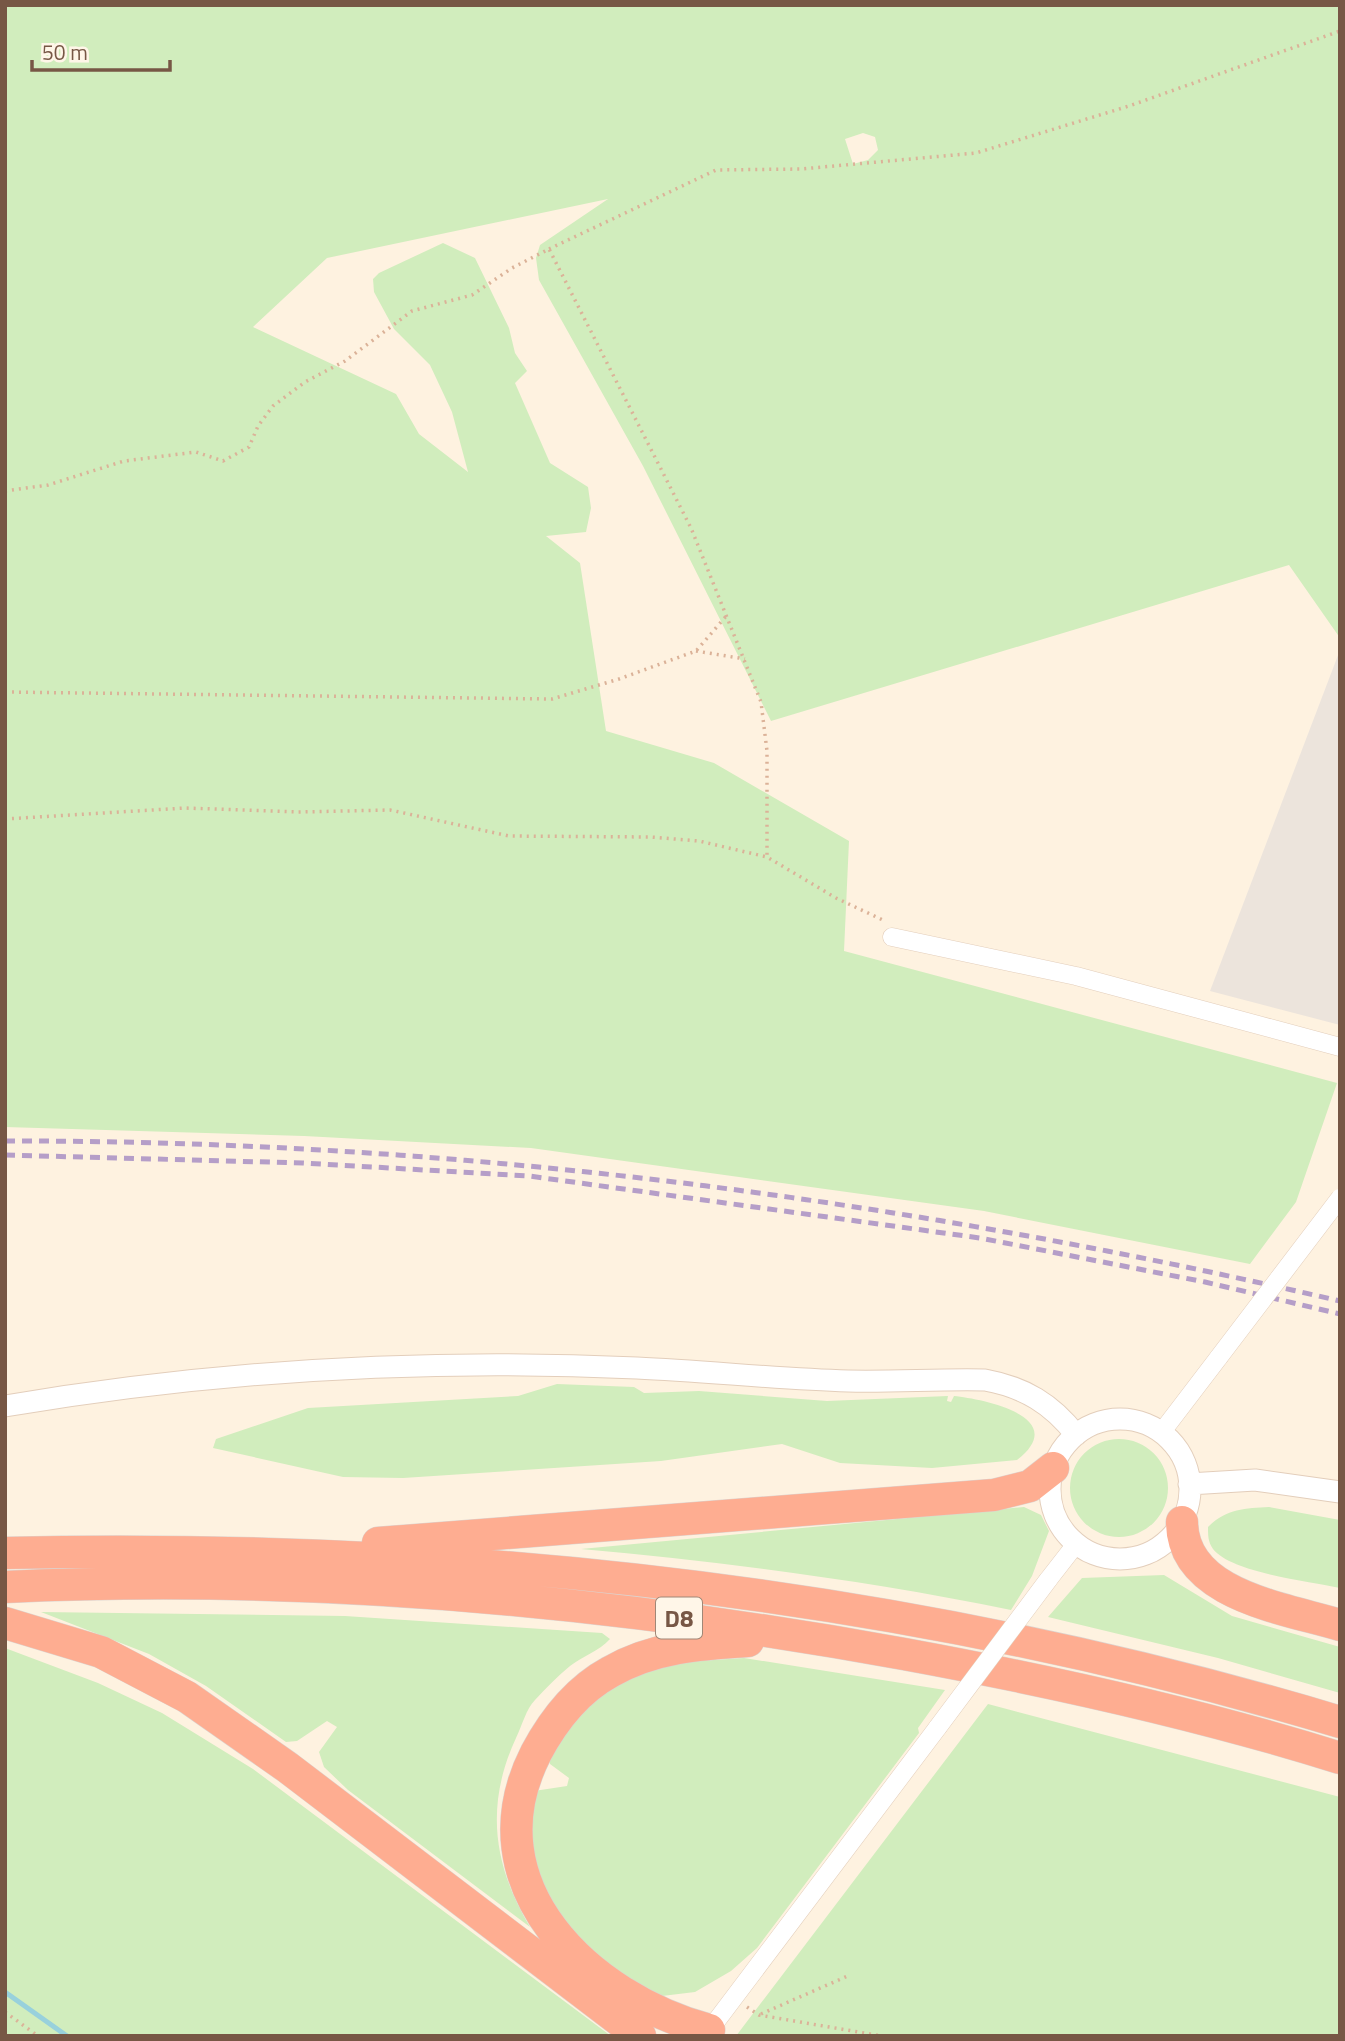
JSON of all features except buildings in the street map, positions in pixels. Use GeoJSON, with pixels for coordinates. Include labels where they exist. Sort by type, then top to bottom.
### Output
{"type":"FeatureCollection","features":[{"type":"Feature","properties":{"kind":"highway"},"geometry":{"type":"LineString","coordinates":[[270,1553],[454,1536],[583,1529],[994,1495],[1030,1486],[1054,1468]]}},
{"type":"Feature","properties":{"kind":"highway"},"geometry":{"type":"LineString","coordinates":[[1182,1522],[1182,1537],[1188,1555],[1216,1581],[1252,1598],[1340,1625]]}},
{"type":"Feature","properties":{"kind":"highway","name":"D8"},"geometry":{"type":"LineString","coordinates":[[5,1553],[348,1555],[606,1576],[727,1589],[960,1630],[1146,1668],[1340,1723]]}},
{"type":"Feature","properties":{"kind":"highway","name":"D8"},"geometry":{"type":"LineString","coordinates":[[5,1587],[177,1584],[340,1588],[610,1608],[817,1638],[1148,1704],[1340,1758]]}},
{"type":"Feature","properties":{"kind":"highway"},"geometry":{"type":"LineString","coordinates":[[5,1623],[101,1652],[187,1697],[288,1767],[640,2036]]}},
{"type":"Feature","properties":{"kind":"highway"},"geometry":{"type":"LineString","coordinates":[[707,2033],[631,2001],[582,1964],[556,1935],[531,1894],[519,1854],[518,1832],[524,1788],[531,1763],[556,1721],[587,1687],[609,1672],[658,1652],[689,1646],[817,1638]]}},
{"type":"Feature","properties":{"kind":"street"},"geometry":{"type":"LineString","coordinates":[[893,931],[1076,975],[1340,1047]]}},
{"type":"Feature","properties":{"kind":"street"},"geometry":{"type":"LineString","coordinates":[[1161,1433],[1340,1198]]}},
{"type":"Feature","properties":{"kind":"street"},"geometry":{"type":"LineString","coordinates":[[5,1406],[105,1389],[284,1372],[460,1365],[637,1368],[849,1381],[985,1380],[1019,1389],[1041,1400],[1076,1435]]}},
{"type":"Feature","properties":{"kind":"street"},"geometry":{"type":"LineString","coordinates":[[1118,1419],[1148,1425],[1161,1433],[1178,1450],[1189,1484],[1182,1522],[1165,1543],[1141,1556],[1127,1559],[1100,1556],[1076,1544],[1062,1528],[1053,1509],[1050,1489],[1054,1468],[1063,1450],[1076,1435],[1103,1422],[1118,1419]]}},
{"type":"Feature","properties":{"kind":"street"},"geometry":{"type":"LineString","coordinates":[[1189,1484],[1255,1480],[1340,1492]]}},
{"type":"Feature","properties":{"kind":"street"},"geometry":{"type":"LineString","coordinates":[[707,2033],[1076,1544]]}},
{"type":"Feature","properties":{"kind":"path"},"geometry":{"type":"LineString","coordinates":[[5,491],[48,485],[124,461],[196,452],[223,461],[249,447],[258,426],[274,406],[305,382],[345,361],[412,311],[472,295],[512,268],[549,249],[716,170],[801,169],[975,153],[1129,106],[1340,31]]}},
{"type":"Feature","properties":{"kind":"path"},"geometry":{"type":"LineString","coordinates":[[549,249],[691,528],[728,614],[761,702],[768,775],[767,857]]}},
{"type":"Feature","properties":{"kind":"path"},"geometry":{"type":"LineString","coordinates":[[5,692],[552,699],[619,679],[696,651],[728,614]]}},
{"type":"Feature","properties":{"kind":"path"},"geometry":{"type":"LineString","coordinates":[[696,651],[745,659]]}},
{"type":"Feature","properties":{"kind":"path"},"geometry":{"type":"LineString","coordinates":[[5,819],[184,808],[298,812],[390,810],[509,836],[651,836],[699,841],[767,857],[893,931]]}},
{"type":"Feature","properties":{"kind":"path"},"geometry":{"type":"LineString","coordinates":[[850,1975],[759,2014],[882,2036]]}},
{"type":"Feature","properties":{"kind":"path"},"geometry":{"type":"LineString","coordinates":[[5,2012],[38,2036]]}},
{"type":"Feature","properties":{"kind":"shaded area"},"geometry":{"type":"Polygon","coordinates":[[[1340,650],[1340,1025],[1210,991],[1340,650]]]}},
{"type":"Feature","properties":{"kind":"green space"},"geometry":{"type":"Polygon","coordinates":[[[5,5],[1340,5],[1340,638],[1289,565],[771,721],[643,466],[539,280],[536,258],[540,245],[608,199],[327,258],[253,327],[396,394],[419,434],[468,472],[452,412],[430,365],[394,329],[374,292],[373,279],[379,273],[443,243],[475,258],[509,328],[515,353],[527,371],[515,383],[550,463],[588,487],[591,508],[586,532],[546,536],[580,563],[606,731],[714,763],[849,841],[844,951],[1337,1083],[1296,1202],[1250,1264],[984,1211],[531,1148],[304,1136],[5,1127],[5,5]],[[863,133],[845,139],[853,164],[868,160],[878,150],[875,137],[863,133]]]}},
{"type":"Feature","properties":{"kind":"green space"},"geometry":{"type":"Polygon","coordinates":[[[557,1384],[634,1387],[644,1393],[699,1391],[827,1401],[948,1396],[947,1401],[951,1402],[954,1396],[984,1401],[1017,1413],[1029,1422],[1034,1432],[1031,1445],[1017,1460],[932,1468],[840,1463],[782,1444],[661,1461],[403,1478],[343,1477],[213,1448],[216,1439],[308,1408],[518,1396],[557,1384]]]}},
{"type":"Feature","properties":{"kind":"green space"},"geometry":{"type":"Polygon","coordinates":[[[1119,1439],[1138,1443],[1154,1453],[1164,1469],[1168,1488],[1164,1507],[1154,1523],[1138,1533],[1119,1537],[1100,1533],[1084,1523],[1074,1507],[1070,1488],[1074,1469],[1084,1453],[1100,1443],[1119,1439]]]}},
{"type":"Feature","properties":{"kind":"green space"},"geometry":{"type":"Polygon","coordinates":[[[1024,1507],[1041,1515],[1049,1531],[1032,1576],[1011,1610],[797,1574],[581,1549],[1024,1507]]]}},
{"type":"Feature","properties":{"kind":"green space"},"geometry":{"type":"Polygon","coordinates":[[[1269,1507],[1340,1520],[1340,1588],[1253,1570],[1236,1564],[1213,1549],[1209,1541],[1208,1527],[1215,1521],[1236,1511],[1269,1507]]]}},
{"type":"Feature","properties":{"kind":"green space"},"geometry":{"type":"Polygon","coordinates":[[[1164,1575],[1232,1616],[1340,1647],[1340,1693],[1218,1658],[1048,1617],[1082,1578],[1164,1575]]]}},
{"type":"Feature","properties":{"kind":"green space"},"geometry":{"type":"Polygon","coordinates":[[[41,1612],[345,1616],[602,1633],[610,1639],[570,1666],[532,1704],[506,1763],[500,1787],[497,1811],[501,1858],[508,1881],[530,1927],[348,1790],[324,1767],[319,1752],[337,1727],[327,1721],[297,1741],[286,1742],[206,1686],[149,1654],[41,1612]]]}},
{"type":"Feature","properties":{"kind":"green space"},"geometry":{"type":"Polygon","coordinates":[[[5,1648],[98,1683],[162,1713],[253,1769],[611,2036],[5,2036],[5,1648]]]}},
{"type":"Feature","properties":{"kind":"green space"},"geometry":{"type":"Polygon","coordinates":[[[744,1658],[945,1690],[918,1728],[919,1733],[757,1948],[731,1971],[695,1992],[662,1996],[636,1990],[560,1925],[531,1858],[534,1791],[567,1786],[569,1778],[550,1764],[548,1754],[561,1732],[620,1677],[667,1663],[744,1658]]]}},
{"type":"Feature","properties":{"kind":"green space"},"geometry":{"type":"Polygon","coordinates":[[[988,1704],[1340,1797],[1340,2036],[736,2036],[988,1704]]]}},
{"type":"Feature","properties":{"kind":"waterway"},"geometry":{"type":"LineString","coordinates":[[5,1992],[67,2036]]}},
{"type":"Feature","properties":{"kind":"railway"},"geometry":{"type":"LineString","coordinates":[[5,1141],[174,1143],[342,1151],[510,1164],[677,1182],[844,1205],[1010,1233],[1176,1265],[1340,1301]]}},
{"type":"Feature","properties":{"kind":"railway"},"geometry":{"type":"LineString","coordinates":[[5,1155],[303,1163],[529,1176],[980,1238],[1205,1282],[1340,1314]]}}]}
